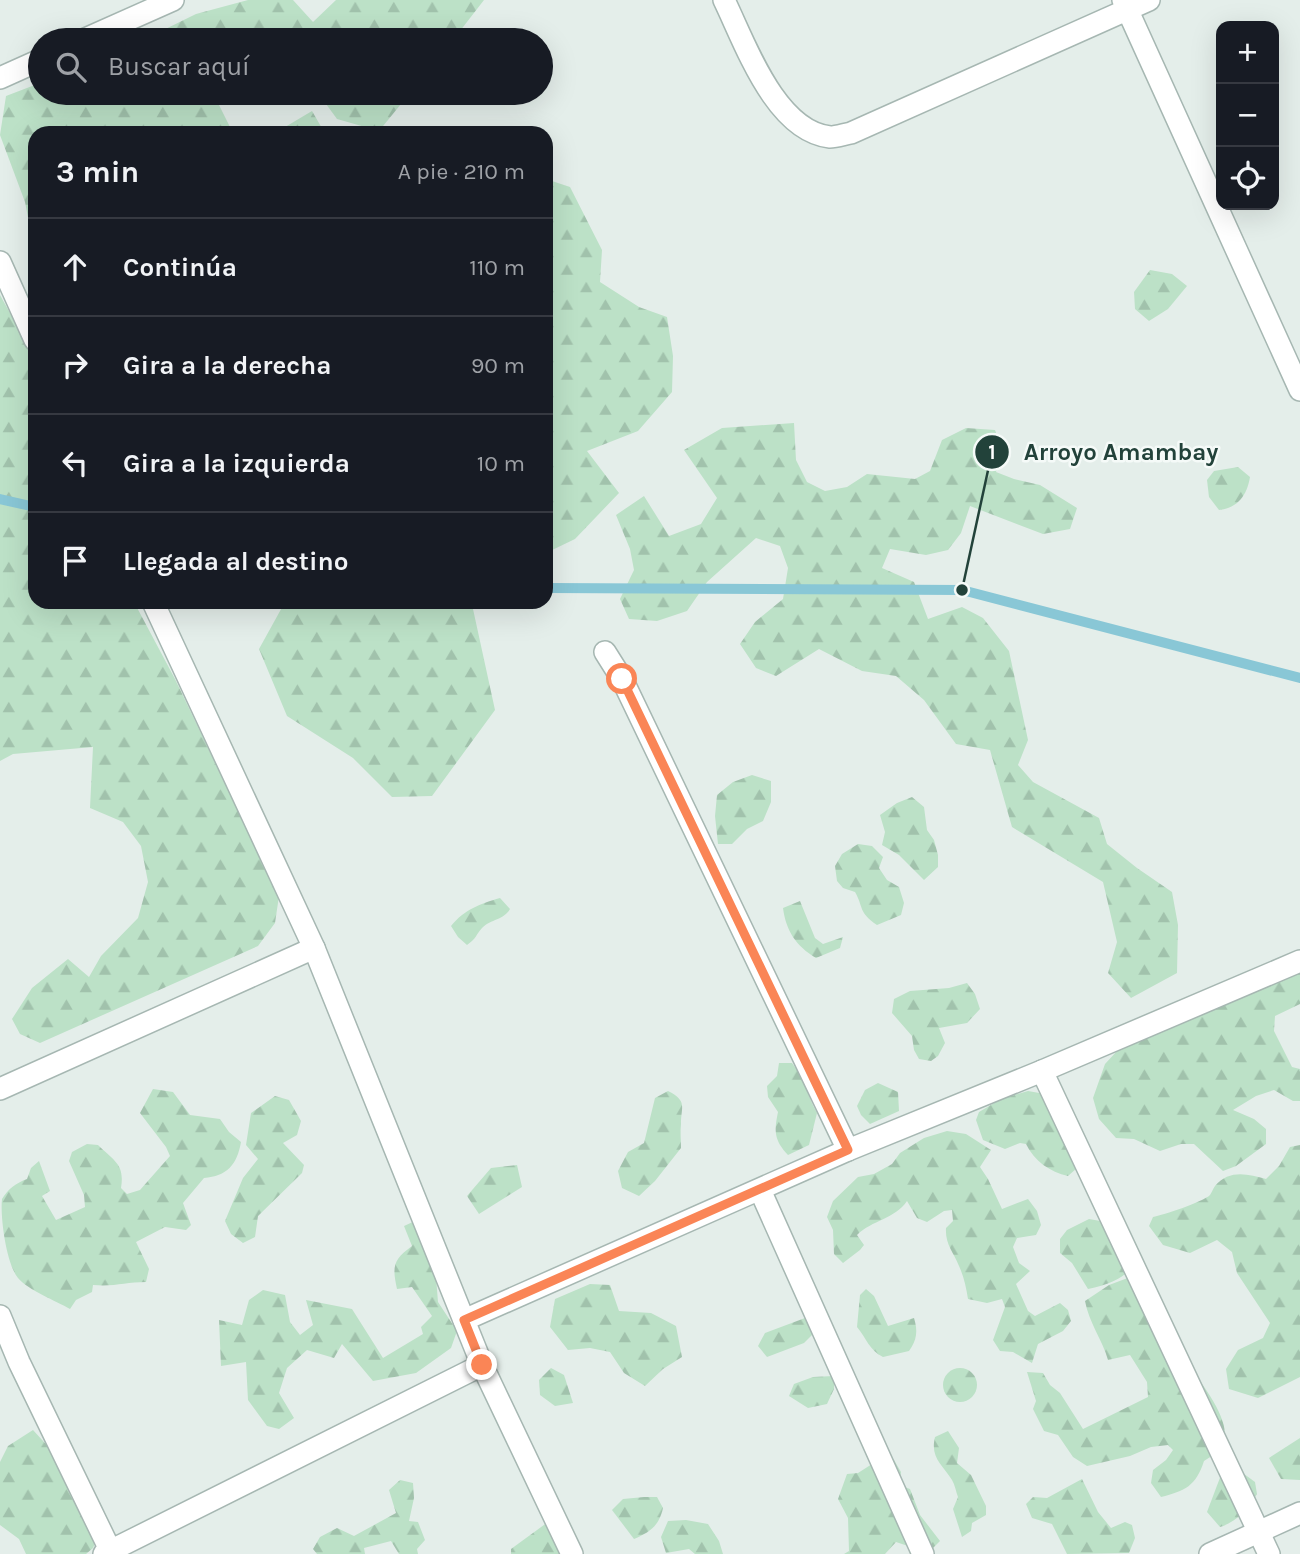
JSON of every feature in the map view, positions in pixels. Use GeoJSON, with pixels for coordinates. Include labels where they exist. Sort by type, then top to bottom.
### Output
{"type":"FeatureCollection","features":[{"type":"Feature","properties":{"kind":"street"},"geometry":{"type":"LineString","coordinates":[[110,28],[173,0]]}},
{"type":"Feature","properties":{"kind":"street"},"geometry":{"type":"LineString","coordinates":[[723,0],[766,86],[781,107],[803,128],[830,137],[851,133],[1125,5],[1149,0]]}},
{"type":"Feature","properties":{"kind":"street"},"geometry":{"type":"LineString","coordinates":[[1125,5],[1300,390]]}},
{"type":"Feature","properties":{"kind":"street"},"geometry":{"type":"LineString","coordinates":[[0,78],[28,65]]}},
{"type":"Feature","properties":{"kind":"street"},"geometry":{"type":"LineString","coordinates":[[0,262],[28,324]]}},
{"type":"Feature","properties":{"kind":"street"},"geometry":{"type":"LineString","coordinates":[[156,609],[314,948],[482,1365],[572,1554]]}},
{"type":"Feature","properties":{"kind":"street"},"geometry":{"type":"LineString","coordinates":[[604,652],[622,679],[848,1150]]}},
{"type":"Feature","properties":{"kind":"street"},"geometry":{"type":"LineString","coordinates":[[0,1089],[314,948]]}},
{"type":"Feature","properties":{"kind":"street"},"geometry":{"type":"LineString","coordinates":[[464,1320],[848,1150],[1300,961]]}},
{"type":"Feature","properties":{"kind":"street"},"geometry":{"type":"LineString","coordinates":[[1042,1071],[1269,1554]]}},
{"type":"Feature","properties":{"kind":"street"},"geometry":{"type":"LineString","coordinates":[[760,1190],[923,1554]]}},
{"type":"Feature","properties":{"kind":"street"},"geometry":{"type":"LineString","coordinates":[[0,1316],[109,1553],[482,1365]]}},
{"type":"Feature","properties":{"kind":"street"},"geometry":{"type":"LineString","coordinates":[[1210,1554],[1300,1513]]}},
{"type":"Feature","properties":{"kind":"green space"},"geometry":{"type":"Polygon","coordinates":[[[248,0],[293,0],[313,22],[336,0],[484,0],[462,28],[167,28],[196,14],[248,0]]]}},
{"type":"Feature","properties":{"kind":"green space"},"geometry":{"type":"Polygon","coordinates":[[[28,88],[28,105],[219,105],[230,126],[28,126],[28,217],[0,135],[6,96],[28,88]]]}},
{"type":"Feature","properties":{"kind":"green space"},"geometry":{"type":"Polygon","coordinates":[[[327,105],[400,105],[383,126],[362,126],[337,119],[327,105]]]}},
{"type":"Feature","properties":{"kind":"green space"},"geometry":{"type":"Polygon","coordinates":[[[312,111],[321,126],[287,126],[312,111]]]}},
{"type":"Feature","properties":{"kind":"green space"},"geometry":{"type":"Polygon","coordinates":[[[553,181],[570,187],[602,250],[600,282],[639,307],[667,317],[673,356],[672,392],[638,431],[587,451],[619,493],[575,539],[553,550],[553,181]]]}},
{"type":"Feature","properties":{"kind":"green space"},"geometry":{"type":"Polygon","coordinates":[[[1150,270],[1172,274],[1187,286],[1168,309],[1149,321],[1135,309],[1134,292],[1150,270]]]}},
{"type":"Feature","properties":{"kind":"green space"},"geometry":{"type":"Polygon","coordinates":[[[0,295],[28,345],[28,609],[138,609],[175,679],[279,896],[275,923],[258,946],[40,1043],[20,1034],[12,1019],[32,988],[68,959],[89,977],[101,956],[138,918],[148,882],[141,846],[123,822],[90,808],[93,747],[13,754],[0,761],[0,295]]]}},
{"type":"Feature","properties":{"kind":"green space"},"geometry":{"type":"Polygon","coordinates":[[[794,423],[796,460],[807,482],[825,491],[847,487],[867,474],[915,479],[930,471],[942,440],[966,428],[995,430],[1003,452],[996,472],[1040,485],[1077,508],[1070,529],[1043,534],[970,506],[961,533],[948,550],[926,555],[890,549],[882,568],[914,582],[928,619],[962,607],[983,618],[1009,651],[1028,740],[1018,765],[1033,782],[1099,818],[1107,844],[1172,892],[1178,925],[1177,973],[1131,998],[1108,973],[1117,942],[1103,882],[1012,827],[990,750],[956,744],[924,700],[896,676],[862,671],[819,649],[776,676],[756,668],[740,644],[755,622],[783,599],[788,568],[780,546],[756,538],[707,582],[687,611],[657,621],[629,619],[620,599],[634,570],[630,549],[616,515],[644,496],[669,536],[701,524],[717,498],[684,450],[722,428],[794,423]]]}},
{"type":"Feature","properties":{"kind":"green space"},"geometry":{"type":"Polygon","coordinates":[[[1238,467],[1250,477],[1247,489],[1231,507],[1219,510],[1209,497],[1207,480],[1214,471],[1238,467]]]}},
{"type":"Feature","properties":{"kind":"green space"},"geometry":{"type":"Polygon","coordinates":[[[281,609],[473,609],[495,710],[432,796],[392,797],[353,758],[287,716],[259,649],[281,609]]]}},
{"type":"Feature","properties":{"kind":"green space"},"geometry":{"type":"Polygon","coordinates":[[[752,775],[771,781],[771,802],[763,821],[747,829],[732,844],[718,844],[715,816],[717,795],[733,782],[752,775]]]}},
{"type":"Feature","properties":{"kind":"green space"},"geometry":{"type":"Polygon","coordinates":[[[912,797],[924,807],[927,830],[934,840],[938,855],[938,867],[924,880],[899,855],[882,845],[885,832],[880,815],[897,803],[912,797]]]}},
{"type":"Feature","properties":{"kind":"green space"},"geometry":{"type":"Polygon","coordinates":[[[858,844],[872,846],[883,857],[879,868],[887,880],[899,887],[904,903],[901,915],[877,925],[864,913],[855,892],[843,888],[837,881],[835,866],[842,854],[858,844]]]}},
{"type":"Feature","properties":{"kind":"green space"},"geometry":{"type":"Polygon","coordinates":[[[500,898],[510,909],[482,928],[467,945],[451,926],[473,908],[500,898]]]}},
{"type":"Feature","properties":{"kind":"green space"},"geometry":{"type":"Polygon","coordinates":[[[800,901],[815,938],[823,944],[843,937],[840,948],[816,958],[798,943],[789,931],[783,908],[800,901]]]}},
{"type":"Feature","properties":{"kind":"green space"},"geometry":{"type":"Polygon","coordinates":[[[1300,963],[1300,1004],[1275,1016],[1274,1031],[1292,1067],[1300,1069],[1300,1101],[1293,1101],[1274,1090],[1256,1096],[1233,1110],[1254,1119],[1266,1129],[1266,1144],[1236,1166],[1223,1171],[1194,1144],[1181,1144],[1160,1151],[1134,1139],[1116,1138],[1099,1119],[1093,1098],[1105,1064],[1130,1037],[1300,963]]]}},
{"type":"Feature","properties":{"kind":"green space"},"geometry":{"type":"Polygon","coordinates":[[[967,983],[975,994],[980,1009],[967,1023],[939,1028],[945,1043],[938,1056],[931,1061],[919,1059],[914,1050],[912,1036],[892,1013],[894,999],[910,991],[949,988],[967,983]]]}},
{"type":"Feature","properties":{"kind":"green space"},"geometry":{"type":"Polygon","coordinates":[[[779,1063],[792,1063],[817,1113],[809,1145],[788,1155],[778,1140],[778,1112],[768,1097],[767,1086],[777,1076],[779,1063]]]}},
{"type":"Feature","properties":{"kind":"green space"},"geometry":{"type":"Polygon","coordinates":[[[878,1083],[898,1092],[899,1111],[870,1124],[857,1106],[865,1090],[878,1083]]]}},
{"type":"Feature","properties":{"kind":"green space"},"geometry":{"type":"Polygon","coordinates":[[[153,1089],[173,1092],[190,1115],[220,1119],[229,1132],[241,1142],[237,1157],[225,1172],[204,1178],[183,1203],[191,1225],[186,1230],[165,1227],[136,1242],[149,1269],[146,1282],[93,1285],[92,1292],[76,1300],[70,1309],[35,1291],[18,1278],[10,1262],[5,1239],[2,1199],[19,1182],[27,1179],[31,1168],[39,1161],[50,1191],[42,1196],[56,1220],[85,1207],[84,1195],[69,1161],[72,1152],[87,1144],[98,1145],[117,1164],[121,1173],[121,1188],[127,1194],[140,1190],[170,1156],[140,1113],[153,1089]]]}},
{"type":"Feature","properties":{"kind":"green space"},"geometry":{"type":"Polygon","coordinates":[[[668,1091],[681,1101],[682,1105],[681,1148],[655,1181],[639,1196],[622,1188],[618,1171],[628,1152],[644,1143],[655,1098],[668,1091]]]}},
{"type":"Feature","properties":{"kind":"green space"},"geometry":{"type":"Polygon","coordinates":[[[1028,1091],[1045,1094],[1079,1123],[1084,1141],[1077,1168],[1068,1176],[1043,1165],[1033,1156],[1026,1144],[1020,1143],[1005,1149],[983,1140],[976,1120],[979,1112],[1001,1099],[1028,1091]]]}},
{"type":"Feature","properties":{"kind":"green space"},"geometry":{"type":"Polygon","coordinates":[[[275,1096],[289,1100],[301,1121],[297,1135],[283,1143],[304,1165],[302,1173],[258,1216],[255,1237],[243,1243],[231,1234],[225,1221],[243,1178],[258,1159],[246,1145],[251,1113],[275,1096]]]}},
{"type":"Feature","properties":{"kind":"green space"},"geometry":{"type":"Polygon","coordinates":[[[947,1131],[966,1134],[991,1150],[980,1167],[1002,1209],[1028,1199],[1037,1211],[1041,1225],[1036,1235],[1017,1238],[1013,1247],[1019,1263],[1030,1271],[1016,1284],[1028,1311],[1035,1316],[1060,1303],[1068,1310],[1071,1321],[1063,1331],[1038,1344],[1032,1363],[1013,1352],[1000,1351],[993,1340],[1005,1307],[1002,1299],[987,1303],[968,1299],[962,1274],[947,1239],[946,1228],[953,1221],[952,1210],[944,1211],[927,1222],[917,1218],[907,1201],[896,1212],[857,1235],[864,1245],[843,1263],[834,1254],[833,1230],[827,1217],[833,1201],[858,1177],[874,1174],[892,1164],[900,1153],[924,1138],[947,1131]]]}},
{"type":"Feature","properties":{"kind":"green space"},"geometry":{"type":"Polygon","coordinates":[[[1300,1145],[1300,1377],[1258,1398],[1229,1389],[1226,1369],[1238,1350],[1263,1338],[1270,1323],[1237,1273],[1232,1252],[1217,1240],[1190,1253],[1163,1245],[1149,1226],[1153,1217],[1206,1198],[1226,1177],[1246,1175],[1266,1179],[1279,1166],[1290,1147],[1300,1145]]]}},
{"type":"Feature","properties":{"kind":"green space"},"geometry":{"type":"Polygon","coordinates":[[[517,1165],[522,1187],[479,1214],[467,1196],[491,1168],[517,1165]]]}},
{"type":"Feature","properties":{"kind":"green space"},"geometry":{"type":"Polygon","coordinates":[[[1089,1219],[1123,1225],[1135,1249],[1135,1259],[1124,1275],[1088,1289],[1072,1263],[1060,1253],[1060,1239],[1067,1230],[1089,1219]]]}},
{"type":"Feature","properties":{"kind":"green space"},"geometry":{"type":"Polygon","coordinates":[[[415,1221],[436,1277],[438,1302],[457,1331],[451,1348],[416,1373],[373,1381],[342,1344],[334,1358],[307,1350],[287,1368],[279,1393],[294,1418],[279,1429],[267,1426],[248,1400],[246,1362],[221,1366],[219,1320],[242,1325],[249,1300],[263,1290],[285,1295],[290,1322],[300,1335],[313,1325],[306,1300],[352,1309],[383,1358],[423,1334],[421,1327],[432,1316],[412,1287],[397,1289],[395,1281],[396,1264],[401,1255],[412,1246],[404,1226],[415,1221]]]}},
{"type":"Feature","properties":{"kind":"green space"},"geometry":{"type":"Polygon","coordinates":[[[1133,1276],[1183,1344],[1184,1363],[1204,1386],[1224,1425],[1221,1450],[1204,1461],[1193,1482],[1183,1490],[1161,1497],[1151,1483],[1153,1470],[1166,1460],[1173,1450],[1168,1445],[1151,1447],[1130,1456],[1087,1466],[1073,1457],[1058,1435],[1044,1431],[1033,1409],[1036,1401],[1027,1372],[1043,1373],[1050,1385],[1060,1393],[1083,1429],[1148,1397],[1147,1382],[1130,1355],[1108,1360],[1085,1301],[1109,1285],[1133,1276]]]}},
{"type":"Feature","properties":{"kind":"green space"},"geometry":{"type":"Polygon","coordinates":[[[590,1284],[610,1285],[619,1311],[651,1313],[676,1326],[682,1357],[663,1369],[645,1386],[624,1373],[610,1352],[590,1348],[568,1350],[550,1327],[555,1299],[590,1284]]]}},
{"type":"Feature","properties":{"kind":"green space"},"geometry":{"type":"Polygon","coordinates":[[[866,1289],[874,1296],[888,1326],[914,1318],[916,1335],[909,1351],[883,1357],[868,1344],[857,1327],[860,1295],[866,1289]]]}},
{"type":"Feature","properties":{"kind":"green space"},"geometry":{"type":"Polygon","coordinates":[[[805,1318],[819,1328],[804,1343],[767,1357],[758,1346],[765,1333],[805,1318]]]}},
{"type":"Feature","properties":{"kind":"green space"},"geometry":{"type":"Polygon","coordinates":[[[551,1368],[564,1375],[573,1403],[555,1406],[540,1395],[539,1380],[551,1368]]]}},
{"type":"Feature","properties":{"kind":"green space"},"geometry":{"type":"Polygon","coordinates":[[[960,1368],[972,1373],[977,1385],[972,1397],[960,1402],[948,1397],[943,1385],[948,1373],[960,1368]]]}},
{"type":"Feature","properties":{"kind":"green space"},"geometry":{"type":"Polygon","coordinates":[[[834,1376],[834,1389],[827,1404],[808,1408],[789,1396],[794,1384],[813,1377],[834,1376]]]}},
{"type":"Feature","properties":{"kind":"green space"},"geometry":{"type":"Polygon","coordinates":[[[33,1430],[54,1453],[100,1531],[93,1548],[86,1554],[26,1554],[19,1539],[0,1525],[0,1462],[8,1446],[33,1430]]]}},
{"type":"Feature","properties":{"kind":"green space"},"geometry":{"type":"Polygon","coordinates":[[[948,1431],[959,1448],[957,1463],[971,1475],[986,1506],[986,1515],[972,1523],[971,1531],[962,1537],[953,1509],[958,1497],[955,1486],[934,1450],[935,1437],[948,1431]]]}},
{"type":"Feature","properties":{"kind":"green space"},"geometry":{"type":"Polygon","coordinates":[[[1300,1438],[1300,1480],[1281,1479],[1269,1458],[1300,1438]]]}},
{"type":"Feature","properties":{"kind":"green space"},"geometry":{"type":"Polygon","coordinates":[[[883,1457],[894,1460],[901,1472],[899,1485],[910,1489],[920,1515],[940,1541],[932,1549],[914,1548],[896,1542],[885,1554],[844,1554],[849,1551],[848,1518],[838,1499],[847,1474],[858,1473],[883,1457]]]}},
{"type":"Feature","properties":{"kind":"green space"},"geometry":{"type":"Polygon","coordinates":[[[1240,1471],[1255,1482],[1257,1494],[1241,1514],[1220,1527],[1207,1512],[1221,1475],[1240,1471]]]}},
{"type":"Feature","properties":{"kind":"green space"},"geometry":{"type":"Polygon","coordinates":[[[1082,1479],[1098,1512],[1111,1528],[1125,1522],[1132,1525],[1135,1538],[1129,1553],[1067,1554],[1052,1524],[1032,1518],[1026,1504],[1033,1497],[1047,1498],[1082,1479]]]}},
{"type":"Feature","properties":{"kind":"green space"},"geometry":{"type":"Polygon","coordinates":[[[400,1480],[413,1483],[414,1498],[409,1521],[418,1522],[425,1540],[417,1549],[418,1554],[399,1554],[391,1541],[364,1548],[365,1554],[317,1554],[313,1549],[320,1537],[337,1528],[354,1536],[396,1513],[389,1490],[400,1480]]]}},
{"type":"Feature","properties":{"kind":"green space"},"geometry":{"type":"Polygon","coordinates":[[[657,1497],[663,1508],[653,1528],[634,1539],[612,1510],[623,1499],[657,1497]]]}},
{"type":"Feature","properties":{"kind":"green space"},"geometry":{"type":"Polygon","coordinates":[[[686,1520],[708,1524],[719,1541],[723,1554],[695,1554],[689,1549],[666,1553],[661,1537],[668,1521],[686,1520]]]}},
{"type":"Feature","properties":{"kind":"green space"},"geometry":{"type":"Polygon","coordinates":[[[548,1522],[563,1552],[511,1554],[511,1549],[548,1522]]]}},
{"type":"Feature","properties":{"kind":"waterway"},"geometry":{"type":"LineString","coordinates":[[0,499],[28,505]]}},
{"type":"Feature","properties":{"kind":"waterway"},"geometry":{"type":"LineString","coordinates":[[553,588],[962,590],[1300,678]]}},
{"type":"Feature","properties":{"kind":"place","name":"Arroyo Amambay"},"geometry":{"type":"Point","coordinates":[962,590]}},
{"type":"Feature","properties":{"kind":"route"},"geometry":{"type":"LineString","coordinates":[[482,1365],[464,1320],[848,1150],[622,679]]}}]}
